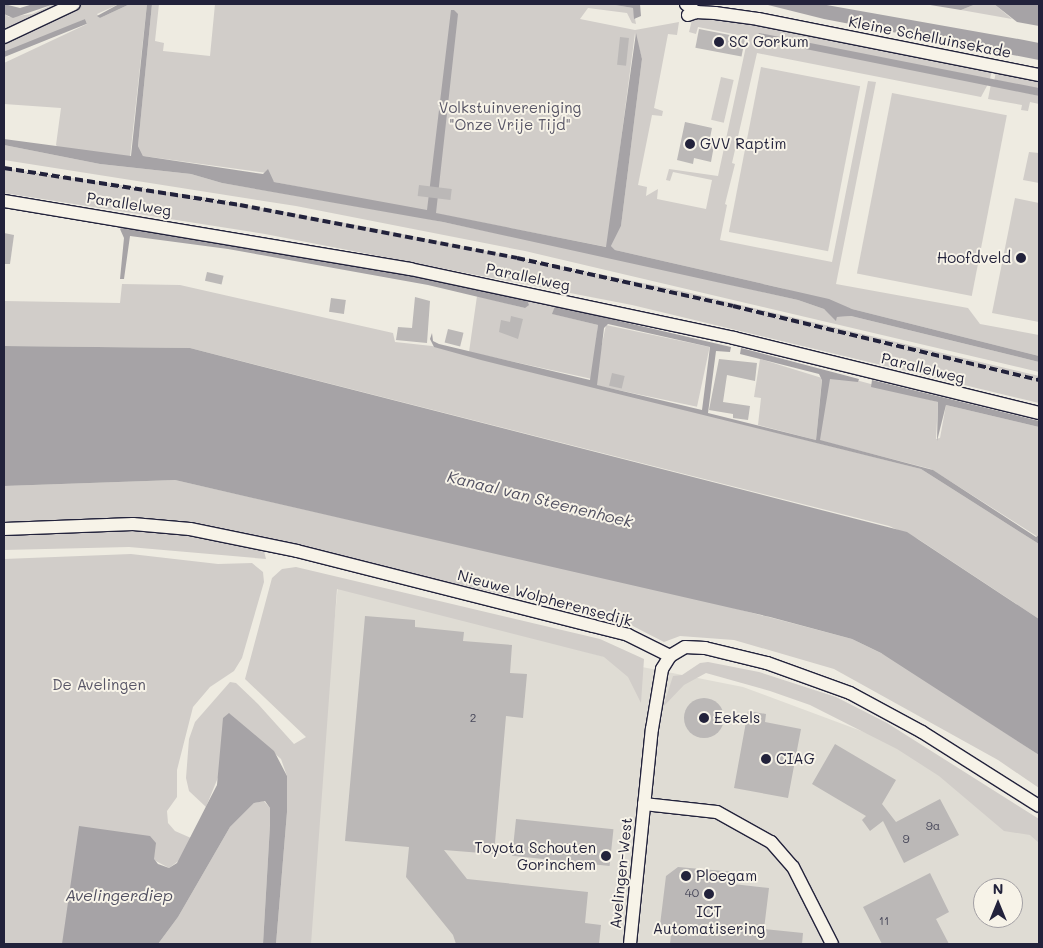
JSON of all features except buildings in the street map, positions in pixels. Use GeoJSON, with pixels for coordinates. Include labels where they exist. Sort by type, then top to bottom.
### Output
{"type":"FeatureCollection","features":[{"type":"Feature","properties":{"kind":"street"},"geometry":{"type":"LineString","coordinates":[[4,36],[74,4]]}},
{"type":"Feature","properties":{"kind":"street","name":"Kleine Schelluinsekade"},"geometry":{"type":"LineString","coordinates":[[690,10],[758,19],[1039,75]]}},
{"type":"Feature","properties":{"kind":"street","name":"Parallelweg"},"geometry":{"type":"LineString","coordinates":[[4,201],[410,269],[734,338],[1039,413]]}},
{"type":"Feature","properties":{"kind":"street","name":"Nieuwe Wolpherensedijk"},"geometry":{"type":"LineString","coordinates":[[4,529],[133,524],[199,531],[297,551],[628,635],[670,656]]}},
{"type":"Feature","properties":{"kind":"street"},"geometry":{"type":"LineString","coordinates":[[670,656],[685,647],[705,648],[767,663],[850,693],[922,732],[1039,806]]}},
{"type":"Feature","properties":{"kind":"street","name":"Avelingen-West"},"geometry":{"type":"LineString","coordinates":[[630,944],[644,804],[662,669],[670,656]]}},
{"type":"Feature","properties":{"kind":"street","name":"Avelingen-West"},"geometry":{"type":"LineString","coordinates":[[644,804],[718,812],[771,842],[793,867],[832,944]]}},
{"type":"Feature","properties":{"kind":"shaded area"},"geometry":{"type":"Polygon","coordinates":[[[338,585],[642,667],[743,687],[907,748],[1039,830],[1039,944],[303,944],[338,585]]]}},
{"type":"Feature","properties":{"kind":"green space"},"geometry":{"type":"Polygon","coordinates":[[[54,4],[68,4],[4,34],[4,14],[9,17],[32,14],[54,4]]]}},
{"type":"Feature","properties":{"kind":"green space"},"geometry":{"type":"Polygon","coordinates":[[[83,4],[119,4],[97,14],[100,18],[130,4],[147,4],[130,157],[59,149],[56,145],[61,108],[4,104],[4,63],[87,24],[85,19],[4,57],[4,40],[83,4]]]}},
{"type":"Feature","properties":{"kind":"green space","name":"Volkstuinvereniging \"Onze Vrije Tijd\""},"geometry":{"type":"Polygon","coordinates":[[[152,4],[159,4],[155,41],[164,43],[163,51],[210,56],[215,4],[609,4],[633,8],[636,24],[632,23],[627,13],[588,8],[580,19],[635,30],[679,22],[677,35],[668,34],[654,108],[663,111],[662,116],[652,115],[638,185],[647,187],[646,196],[658,189],[657,199],[706,209],[712,180],[673,172],[670,181],[666,180],[669,169],[718,176],[748,37],[698,27],[696,34],[689,32],[692,20],[698,17],[752,23],[992,71],[990,79],[756,34],[763,39],[988,84],[981,97],[757,53],[732,163],[735,164],[725,204],[727,205],[720,240],[832,262],[868,81],[876,82],[836,284],[968,308],[980,324],[1039,335],[1039,356],[852,309],[781,288],[615,250],[611,246],[621,226],[642,59],[635,33],[607,247],[274,182],[267,173],[143,156],[138,146],[152,4]]]}},
{"type":"Feature","properties":{"kind":"green space"},"geometry":{"type":"Polygon","coordinates":[[[976,4],[994,4],[1012,19],[961,10],[976,4]]]}},
{"type":"Feature","properties":{"kind":"green space"},"geometry":{"type":"Polygon","coordinates":[[[761,67],[860,86],[828,251],[729,232],[761,67]]]}},
{"type":"Feature","properties":{"kind":"green space"},"geometry":{"type":"Polygon","coordinates":[[[996,72],[1039,81],[1037,89],[994,80],[996,72]]]}},
{"type":"Feature","properties":{"kind":"green space"},"geometry":{"type":"Polygon","coordinates":[[[721,77],[734,80],[724,123],[711,120],[721,77]]]}},
{"type":"Feature","properties":{"kind":"green space"},"geometry":{"type":"Polygon","coordinates":[[[991,84],[1039,96],[1039,104],[1030,102],[1028,111],[1021,110],[1022,105],[988,99],[991,84]]]}},
{"type":"Feature","properties":{"kind":"green space"},"geometry":{"type":"Polygon","coordinates":[[[892,93],[1007,115],[972,296],[857,274],[892,93]]]}},
{"type":"Feature","properties":{"kind":"green space"},"geometry":{"type":"Polygon","coordinates":[[[4,145],[100,164],[191,174],[222,183],[419,217],[615,258],[798,300],[824,309],[836,320],[837,317],[851,316],[1039,362],[1039,372],[525,251],[296,206],[4,160],[4,145]]]}},
{"type":"Feature","properties":{"kind":"green space"},"geometry":{"type":"Polygon","coordinates":[[[1029,152],[1039,153],[1039,183],[1023,180],[1029,152]]]}},
{"type":"Feature","properties":{"kind":"green space"},"geometry":{"type":"Polygon","coordinates":[[[4,168],[202,197],[373,228],[682,291],[1039,376],[1039,403],[632,305],[265,234],[4,193],[4,168]]]}},
{"type":"Feature","properties":{"kind":"green space","name":"Hoofdveld"},"geometry":{"type":"Polygon","coordinates":[[[1015,198],[1039,203],[1039,322],[992,313],[1015,198]]]}},
{"type":"Feature","properties":{"kind":"green space"},"geometry":{"type":"Polygon","coordinates":[[[122,284],[180,285],[393,333],[395,342],[432,346],[921,469],[1039,544],[1039,619],[918,539],[889,526],[190,348],[4,346],[4,301],[120,303],[122,284]]]}},
{"type":"Feature","properties":{"kind":"green space"},"geometry":{"type":"Polygon","coordinates":[[[477,296],[525,308],[527,300],[555,306],[553,314],[598,325],[592,379],[469,352],[477,296]]]}},
{"type":"Feature","properties":{"kind":"green space"},"geometry":{"type":"Polygon","coordinates":[[[606,325],[710,347],[697,407],[593,385],[606,325]]]}},
{"type":"Feature","properties":{"kind":"green space"},"geometry":{"type":"Polygon","coordinates":[[[760,359],[822,378],[816,440],[758,425],[761,398],[754,397],[760,359]]]}},
{"type":"Feature","properties":{"kind":"green space"},"geometry":{"type":"Polygon","coordinates":[[[826,372],[938,402],[936,439],[940,438],[946,405],[1039,427],[1038,537],[931,469],[818,440],[826,372]]]}},
{"type":"Feature","properties":{"kind":"green space"},"geometry":{"type":"Polygon","coordinates":[[[175,480],[715,603],[852,639],[891,658],[1039,755],[1039,788],[998,760],[834,669],[734,640],[680,636],[664,642],[627,623],[190,523],[132,517],[4,522],[4,486],[175,480]]]}},
{"type":"Feature","properties":{"kind":"green space"},"geometry":{"type":"Polygon","coordinates":[[[155,529],[209,538],[264,551],[266,559],[129,547],[4,550],[4,532],[155,529]]]}},
{"type":"Feature","properties":{"kind":"green space","name":"De Avelingen"},"geometry":{"type":"Polygon","coordinates":[[[131,554],[218,564],[252,563],[263,572],[264,582],[242,658],[234,671],[210,687],[193,707],[177,770],[177,797],[167,811],[168,823],[175,831],[191,838],[181,859],[169,868],[154,860],[132,944],[4,944],[4,559],[131,554]]]}},
{"type":"Feature","properties":{"kind":"green space"},"geometry":{"type":"Polygon","coordinates":[[[296,567],[600,639],[644,659],[641,703],[628,677],[604,657],[337,589],[311,944],[276,944],[287,812],[287,776],[281,759],[230,714],[223,730],[219,775],[206,807],[189,791],[186,778],[189,739],[195,722],[230,682],[236,683],[258,704],[294,744],[306,737],[245,679],[272,578],[282,569],[296,567]]]}},
{"type":"Feature","properties":{"kind":"green space"},"geometry":{"type":"Polygon","coordinates":[[[708,662],[759,672],[836,697],[887,723],[1039,819],[1039,843],[1030,835],[1004,831],[939,776],[897,749],[810,705],[770,691],[706,673],[684,685],[663,707],[673,676],[682,675],[700,663],[708,662]]]}},
{"type":"Feature","properties":{"kind":"green space"},"geometry":{"type":"Polygon","coordinates":[[[264,801],[270,808],[270,825],[263,944],[158,944],[178,917],[230,827],[254,803],[264,801]]]}},
{"type":"Feature","properties":{"kind":"water"},"geometry":{"type":"Polygon","coordinates":[[[4,4],[20,8],[33,4],[54,4],[13,18],[4,14],[4,4]]]}},
{"type":"Feature","properties":{"kind":"water"},"geometry":{"type":"Polygon","coordinates":[[[119,4],[130,4],[100,18],[97,16],[119,4]]]}},
{"type":"Feature","properties":{"kind":"water"},"geometry":{"type":"Polygon","coordinates":[[[147,4],[152,4],[138,146],[143,156],[263,174],[268,169],[274,182],[427,210],[451,10],[454,10],[458,14],[436,213],[606,247],[636,33],[642,59],[621,226],[611,246],[615,250],[829,299],[852,309],[1039,356],[1039,362],[851,316],[837,317],[836,321],[824,309],[798,300],[443,222],[222,183],[191,174],[100,164],[4,145],[4,139],[131,156],[147,4]]]}},
{"type":"Feature","properties":{"kind":"water"},"geometry":{"type":"Polygon","coordinates":[[[609,4],[640,4],[641,16],[634,19],[633,8],[609,4]]]}},
{"type":"Feature","properties":{"kind":"water"},"geometry":{"type":"Polygon","coordinates":[[[764,4],[821,4],[1039,43],[1039,60],[824,19],[764,4]]]}},
{"type":"Feature","properties":{"kind":"water"},"geometry":{"type":"Polygon","coordinates":[[[924,4],[976,4],[961,10],[924,4]]]}},
{"type":"Feature","properties":{"kind":"water"},"geometry":{"type":"Polygon","coordinates":[[[994,4],[1039,4],[1039,26],[1017,22],[994,4]]]}},
{"type":"Feature","properties":{"kind":"water"},"geometry":{"type":"Polygon","coordinates":[[[85,19],[87,24],[4,57],[4,52],[85,19]]]}},
{"type":"Feature","properties":{"kind":"water"},"geometry":{"type":"Polygon","coordinates":[[[759,33],[1039,88],[1039,96],[756,39],[759,33]]]}},
{"type":"Feature","properties":{"kind":"water"},"geometry":{"type":"Polygon","coordinates":[[[123,226],[400,274],[527,300],[529,305],[525,308],[428,285],[228,249],[130,236],[124,279],[120,279],[124,238],[120,229],[123,226]]]}},
{"type":"Feature","properties":{"kind":"water"},"geometry":{"type":"Polygon","coordinates":[[[555,306],[731,347],[730,352],[716,351],[708,413],[816,440],[822,380],[819,374],[740,354],[741,348],[859,379],[858,382],[830,379],[820,440],[933,470],[1036,537],[1039,535],[1039,544],[921,469],[481,360],[434,347],[430,339],[432,333],[433,341],[439,344],[590,380],[598,325],[552,314],[555,306]],[[608,324],[604,328],[597,385],[702,410],[710,347],[608,324]]]}},
{"type":"Feature","properties":{"kind":"water","name":"Kanaal van Steenenhoek"},"geometry":{"type":"Polygon","coordinates":[[[4,346],[190,348],[907,532],[1039,619],[1039,755],[881,653],[852,639],[770,617],[175,480],[4,486],[4,346]]]}},
{"type":"Feature","properties":{"kind":"water"},"geometry":{"type":"Polygon","coordinates":[[[872,380],[1039,421],[1039,427],[946,405],[937,441],[938,402],[871,387],[872,380]]]}},
{"type":"Feature","properties":{"kind":"water","name":"Avelingerdiep"},"geometry":{"type":"Polygon","coordinates":[[[229,713],[274,751],[287,776],[287,812],[276,944],[263,944],[270,825],[270,808],[265,801],[254,803],[230,827],[178,917],[158,944],[62,944],[79,826],[150,836],[156,843],[154,859],[158,864],[169,868],[177,863],[217,785],[223,718],[229,713]]]}},
{"type":"Feature","properties":{"kind":"railway"},"geometry":{"type":"LineString","coordinates":[[4,168],[240,205],[517,258],[733,306],[1039,380]]}},
{"type":"Feature","properties":{"kind":"place","name":"SC Gorkum"},"geometry":{"type":"Point","coordinates":[719,42]}},
{"type":"Feature","properties":{"kind":"place","name":"GVV Raptim"},"geometry":{"type":"Point","coordinates":[690,144]}},
{"type":"Feature","properties":{"kind":"place","name":"Hoofdveld"},"geometry":{"type":"Point","coordinates":[1021,258]}},
{"type":"Feature","properties":{"kind":"place","name":"Eekels"},"geometry":{"type":"Point","coordinates":[704,718]}},
{"type":"Feature","properties":{"kind":"place","name":"CIAG"},"geometry":{"type":"Point","coordinates":[766,759]}},
{"type":"Feature","properties":{"kind":"place","name":"Toyota Schouten Gorinchem"},"geometry":{"type":"Point","coordinates":[606,856]}},
{"type":"Feature","properties":{"kind":"place","name":"Ploegam"},"geometry":{"type":"Point","coordinates":[686,876]}},
{"type":"Feature","properties":{"kind":"place","name":"ICT Automatisering"},"geometry":{"type":"Point","coordinates":[709,894]}}]}
